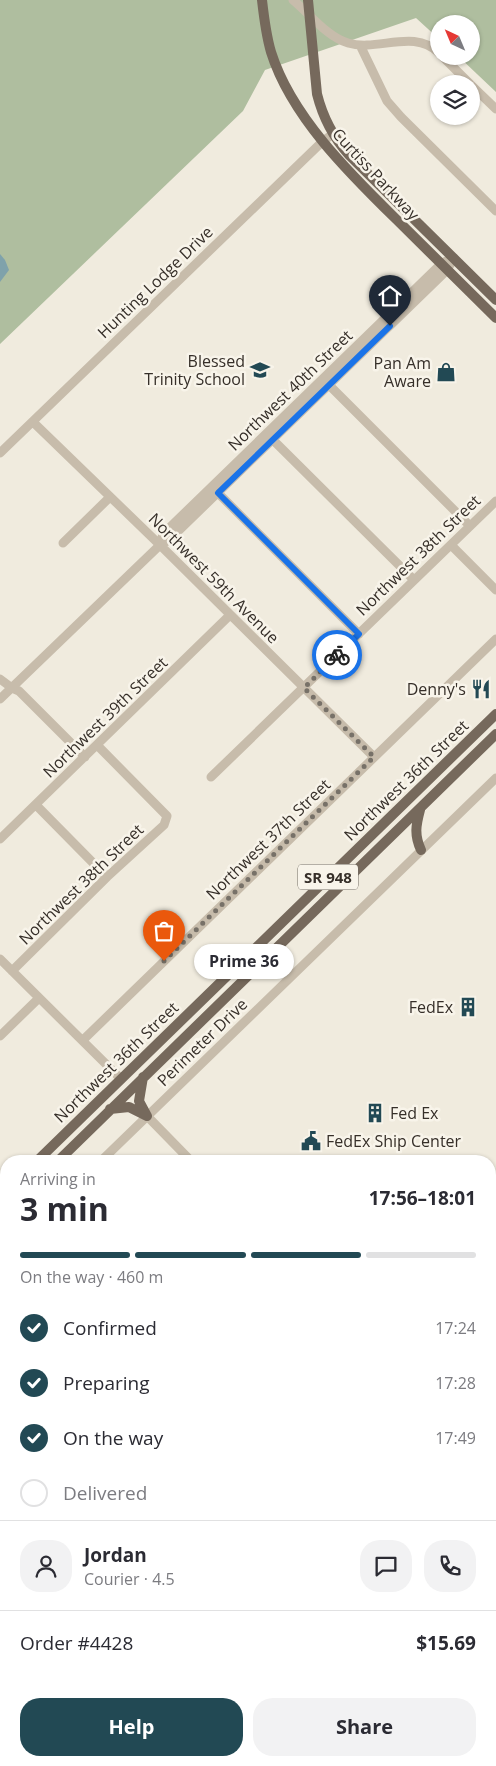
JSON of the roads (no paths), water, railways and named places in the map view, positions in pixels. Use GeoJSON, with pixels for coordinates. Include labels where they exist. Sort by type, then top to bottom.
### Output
{"type":"FeatureCollection","features":[{"type":"Feature","properties":{"kind":"main road","name":"Curtiss Parkway"},"geometry":{"type":"LineString","coordinates":[[262,0],[269,43],[279,72],[300,110],[345,169],[496,318]]}},
{"type":"Feature","properties":{"kind":"main road","name":"Curtiss Parkway"},"geometry":{"type":"LineString","coordinates":[[308,0],[317,94],[333,134],[349,155],[496,300]]}},
{"type":"Feature","properties":{"kind":"main road","name":"Northwest 36th Street"},"geometry":{"type":"LineString","coordinates":[[43,1155],[496,714]]}},
{"type":"Feature","properties":{"kind":"main road"},"geometry":{"type":"LineString","coordinates":[[480,750],[483,741],[483,727]]}},
{"type":"Feature","properties":{"kind":"main road","name":"Northwest 36th Street"},"geometry":{"type":"LineString","coordinates":[[64,1155],[496,734]]}},
{"type":"Feature","properties":{"kind":"main road"},"geometry":{"type":"LineString","coordinates":[[421,808],[416,829],[417,838],[422,850]]}},
{"type":"Feature","properties":{"kind":"main road"},"geometry":{"type":"LineString","coordinates":[[387,841],[390,826],[389,818],[412,817]]}},
{"type":"Feature","properties":{"kind":"main road"},"geometry":{"type":"LineString","coordinates":[[268,935],[278,946]]}},
{"type":"Feature","properties":{"kind":"main road"},"geometry":{"type":"LineString","coordinates":[[143,1077],[139,1101],[147,1116]]}},
{"type":"Feature","properties":{"kind":"main road"},"geometry":{"type":"LineString","coordinates":[[110,1109],[129,1107],[147,1116]]}},
{"type":"Feature","properties":{"kind":"street"},"geometry":{"type":"LineString","coordinates":[[293,0],[328,32],[347,43],[360,45],[412,41],[425,43],[430,47]]}},
{"type":"Feature","properties":{"kind":"street"},"geometry":{"type":"LineString","coordinates":[[360,45],[387,101],[400,117],[496,211]]}},
{"type":"Feature","properties":{"kind":"street"},"geometry":{"type":"LineString","coordinates":[[451,65],[462,75]]}},
{"type":"Feature","properties":{"kind":"street"},"geometry":{"type":"LineString","coordinates":[[480,93],[496,109]]}},
{"type":"Feature","properties":{"kind":"street","name":"Hunting Lodge Drive"},"geometry":{"type":"LineString","coordinates":[[0,453],[323,141],[333,134]]}},
{"type":"Feature","properties":{"kind":"street","name":"Northwest 40th Street"},"geometry":{"type":"LineString","coordinates":[[0,699],[160,545],[169,540],[215,490],[454,258]]}},
{"type":"Feature","properties":{"kind":"street"},"geometry":{"type":"LineString","coordinates":[[326,382],[470,526]]}},
{"type":"Feature","properties":{"kind":"street","name":"Northwest 59th Avenue"},"geometry":{"type":"LineString","coordinates":[[32,422],[160,545],[374,757]]}},
{"type":"Feature","properties":{"kind":"street"},"geometry":{"type":"LineString","coordinates":[[270,436],[414,580]]}},
{"type":"Feature","properties":{"kind":"street"},"geometry":{"type":"LineString","coordinates":[[215,490],[359,634]]}},
{"type":"Feature","properties":{"kind":"street"},"geometry":{"type":"LineString","coordinates":[[63,543],[110,497]]}},
{"type":"Feature","properties":{"kind":"street","name":"Northwest 38th Street"},"geometry":{"type":"LineString","coordinates":[[211,777],[496,501]]}},
{"type":"Feature","properties":{"kind":"street"},"geometry":{"type":"LineString","coordinates":[[451,545],[496,590]]}},
{"type":"Feature","properties":{"kind":"street","name":"Northwest 39th Street"},"geometry":{"type":"LineString","coordinates":[[0,840],[230,615]]}},
{"type":"Feature","properties":{"kind":"street","name":"Northwest 37th Street"},"geometry":{"type":"LineString","coordinates":[[83,1040],[496,639]]}},
{"type":"Feature","properties":{"kind":"street"},"geometry":{"type":"LineString","coordinates":[[0,679],[19,691],[85,756]]}},
{"type":"Feature","properties":{"kind":"street","name":"Northwest 38th Street"},"geometry":{"type":"LineString","coordinates":[[12,971],[107,877],[164,824],[167,816],[97,745]]}},
{"type":"Feature","properties":{"kind":"street","name":"Perimeter Drive"},"geometry":{"type":"LineString","coordinates":[[107,1155],[496,778]]}},
{"type":"Feature","properties":{"kind":"street"},"geometry":{"type":"LineString","coordinates":[[36,805],[107,877]]}},
{"type":"Feature","properties":{"kind":"street"},"geometry":{"type":"LineString","coordinates":[[0,959],[120,1078]]}},
{"type":"Feature","properties":{"kind":"street"},"geometry":{"type":"LineString","coordinates":[[0,1036],[39,998]]}},
{"type":"Feature","properties":{"kind":"street"},"geometry":{"type":"LineString","coordinates":[[147,1116],[185,1155]]}},
{"type":"Feature","properties":{"kind":"water"},"geometry":{"type":"Polygon","coordinates":[[[0,254],[9,270],[0,282],[0,254]]]}},
{"type":"Feature","properties":{"kind":"place","name":"Blessed Trinity School"},"geometry":{"type":"Point","coordinates":[260,370]}},
{"type":"Feature","properties":{"kind":"place","name":"Pan Am Aware"},"geometry":{"type":"Point","coordinates":[446,372]}},
{"type":"Feature","properties":{"kind":"place","name":"Denny's"},"geometry":{"type":"Point","coordinates":[481,689]}},
{"type":"Feature","properties":{"kind":"place","name":"Prime 36"},"geometry":{"type":"Point","coordinates":[164,961]}},
{"type":"Feature","properties":{"kind":"place","name":"FedEx"},"geometry":{"type":"Point","coordinates":[468,1007]}},
{"type":"Feature","properties":{"kind":"place","name":"Fed Ex"},"geometry":{"type":"Point","coordinates":[375,1113]}},
{"type":"Feature","properties":{"kind":"place","name":"FedEx Ship Center"},"geometry":{"type":"Point","coordinates":[311,1141]}}]}
